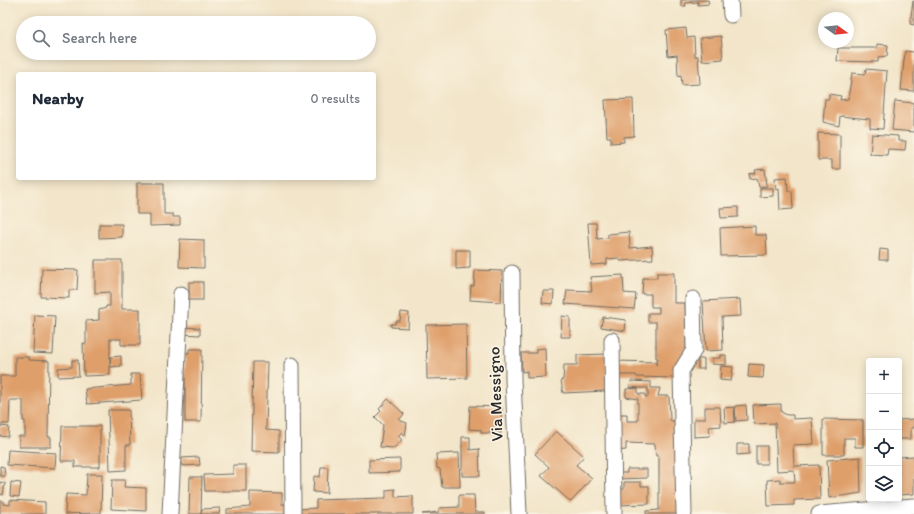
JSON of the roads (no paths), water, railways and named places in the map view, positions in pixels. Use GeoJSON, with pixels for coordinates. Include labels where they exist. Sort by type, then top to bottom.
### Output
{"type":"FeatureCollection","features":[{"type":"Feature","properties":{"kind":"street"},"geometry":{"type":"LineString","coordinates":[[730,0],[731,15]]}},
{"type":"Feature","properties":{"kind":"street","name":"Via Messigno"},"geometry":{"type":"LineString","coordinates":[[512,273],[513,379],[519,514]]}},
{"type":"Feature","properties":{"kind":"street"},"geometry":{"type":"LineString","coordinates":[[170,514],[181,294]]}},
{"type":"Feature","properties":{"kind":"street"},"geometry":{"type":"LineString","coordinates":[[684,514],[681,371],[694,350],[693,299]]}},
{"type":"Feature","properties":{"kind":"street"},"geometry":{"type":"LineString","coordinates":[[612,340],[614,514]]}},
{"type":"Feature","properties":{"kind":"street"},"geometry":{"type":"LineString","coordinates":[[292,365],[293,514]]}},
{"type":"Feature","properties":{"kind":"street"},"geometry":{"type":"LineString","coordinates":[[819,514],[914,506]]}}]}
